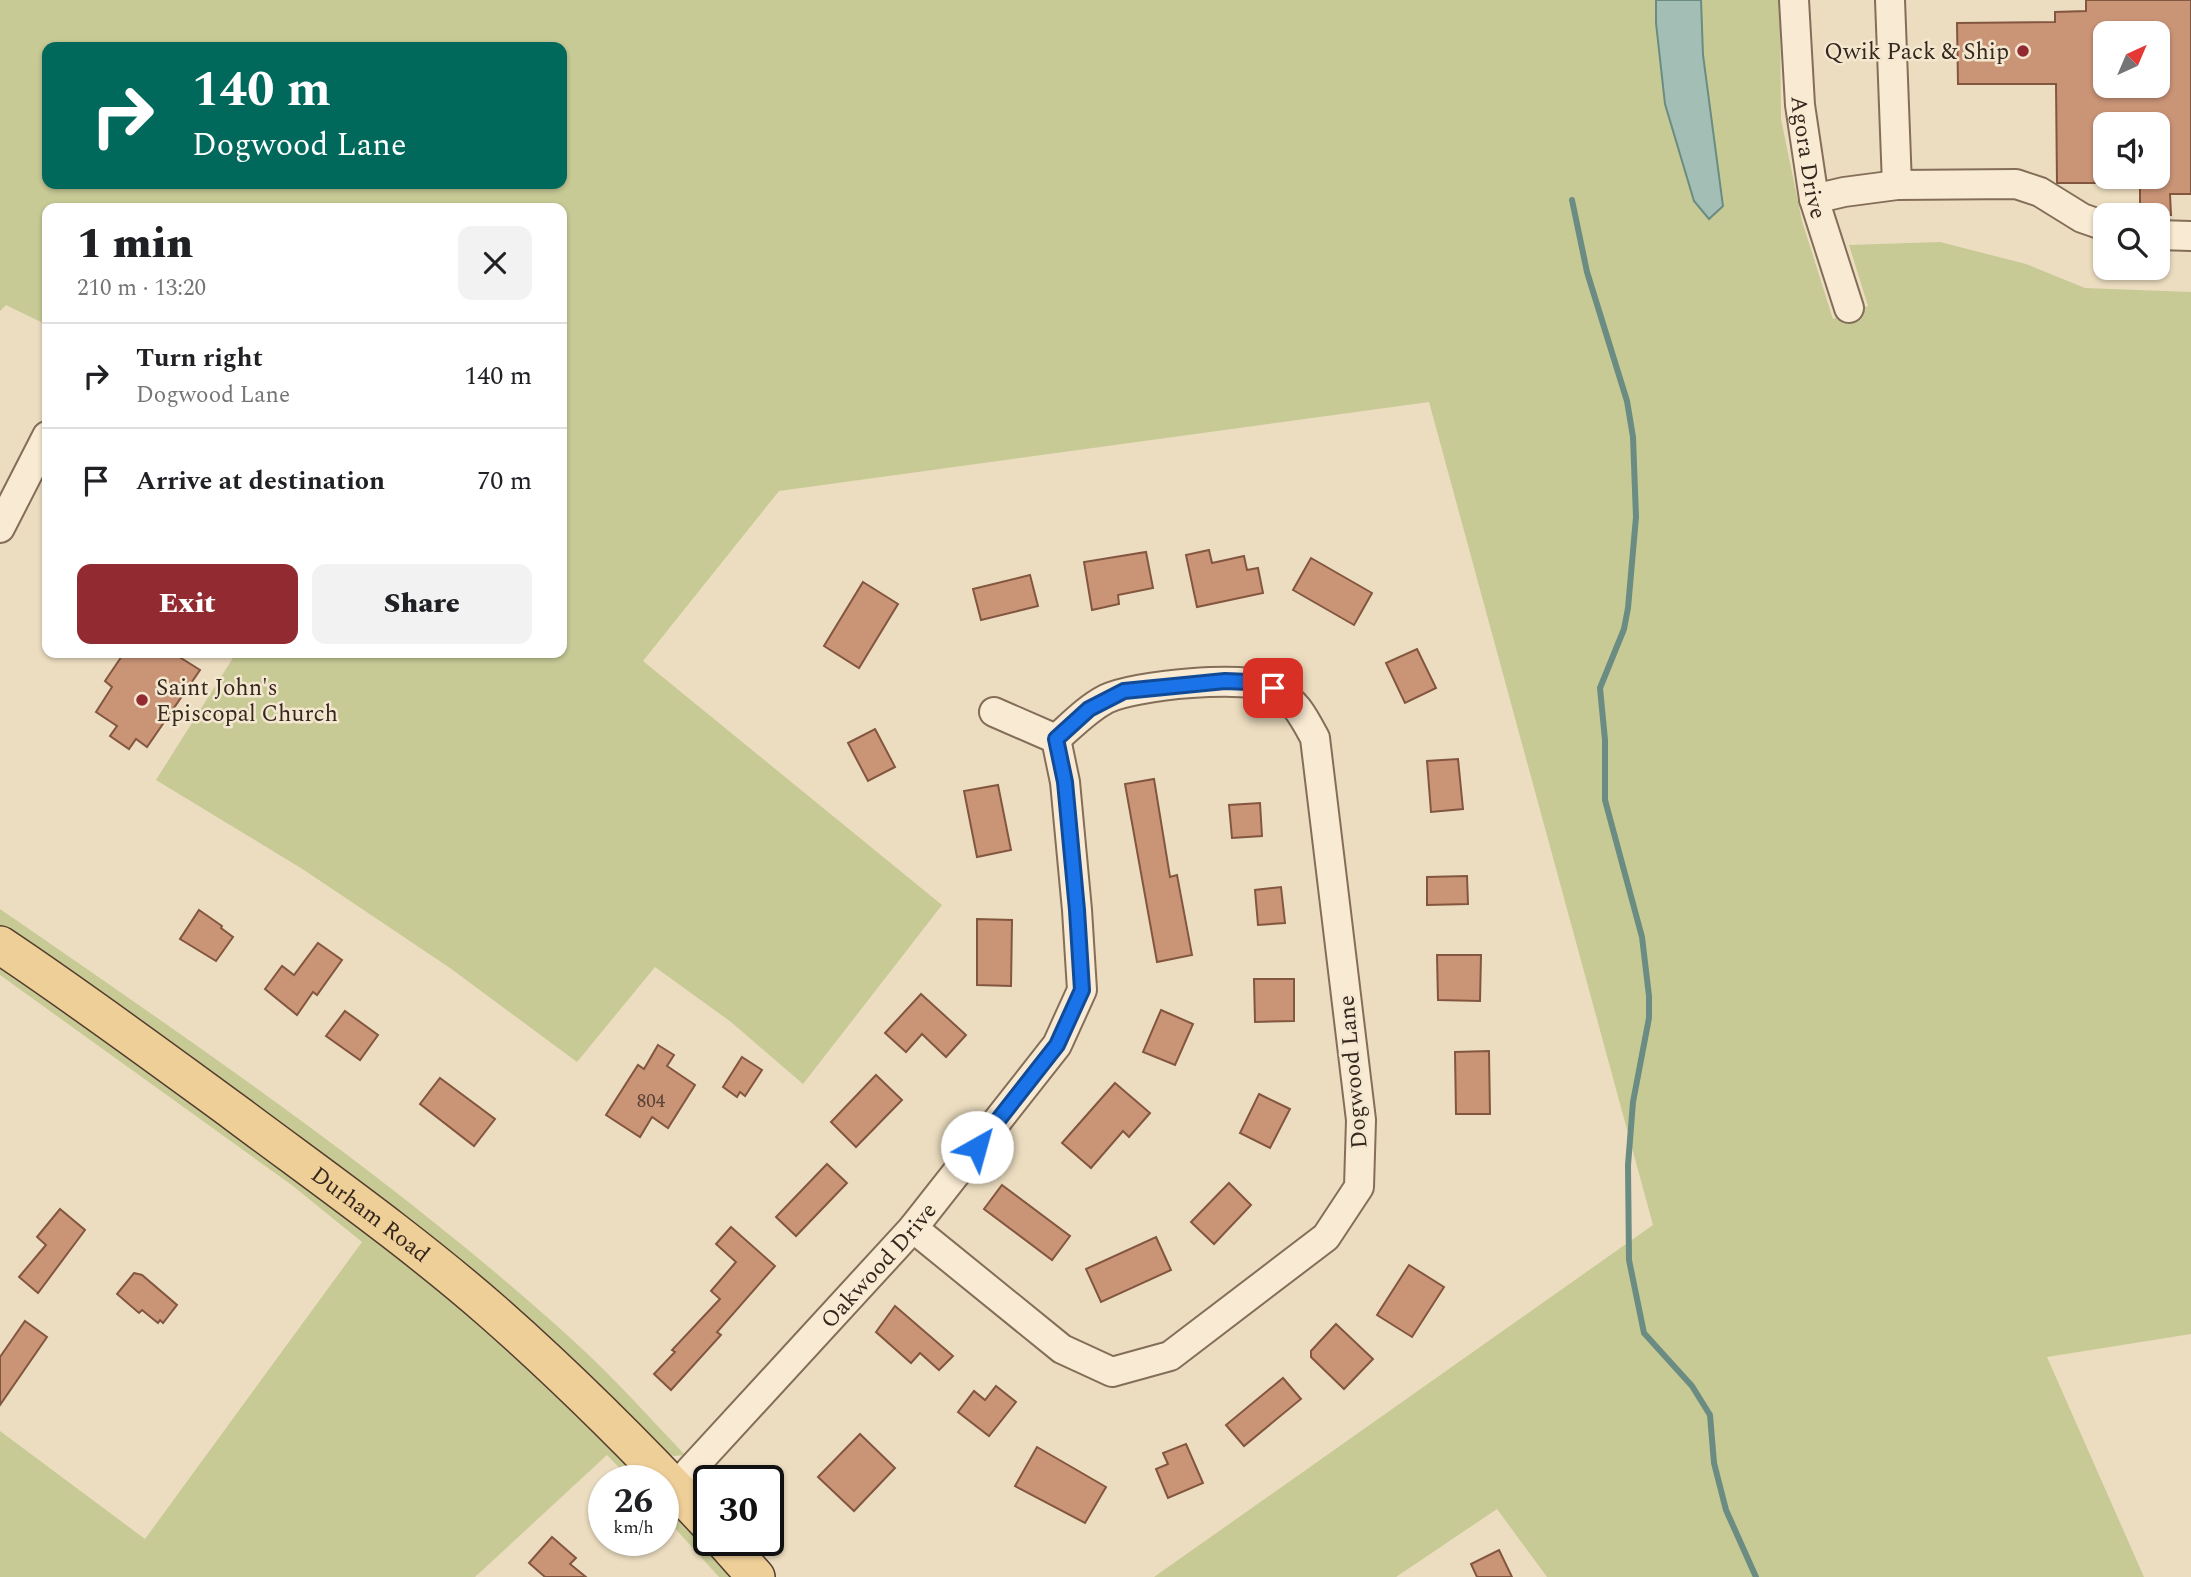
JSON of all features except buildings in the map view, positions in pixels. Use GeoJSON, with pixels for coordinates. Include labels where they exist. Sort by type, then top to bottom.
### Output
{"type":"FeatureCollection","features":[{"type":"Feature","properties":{"kind":"main road","name":"Durham Road"},"geometry":{"type":"LineString","coordinates":[[0,945],[175,1068],[400,1236],[557,1370],[652,1465]]}},
{"type":"Feature","properties":{"kind":"main road","name":"Durham Road"},"geometry":{"type":"LineString","coordinates":[[679,1492],[693,1507]]}},
{"type":"Feature","properties":{"kind":"main road"},"geometry":{"type":"LineString","coordinates":[[737,1556],[756,1577]]}},
{"type":"Feature","properties":{"kind":"street","name":"Agora Drive"},"geometry":{"type":"LineString","coordinates":[[1794,0],[1800,105],[1814,199],[1849,308]]}},
{"type":"Feature","properties":{"kind":"street"},"geometry":{"type":"LineString","coordinates":[[1890,0],[1897,185]]}},
{"type":"Feature","properties":{"kind":"street"},"geometry":{"type":"LineString","coordinates":[[1814,199],[1897,185],[2016,184],[2040,192],[2093,222]]}},
{"type":"Feature","properties":{"kind":"street"},"geometry":{"type":"LineString","coordinates":[[2170,235],[2191,236]]}},
{"type":"Feature","properties":{"kind":"street"},"geometry":{"type":"LineString","coordinates":[[0,527],[42,446]]}},
{"type":"Feature","properties":{"kind":"street","name":"Dogwood Lane"},"geometry":{"type":"LineString","coordinates":[[913,1228],[1062,1349],[1112,1372],[1170,1356],[1181,1348],[1326,1237],[1359,1187],[1361,1120],[1315,738],[1300,709],[1273,688],[1249,682],[1225,681],[1124,691],[1089,709],[1056,739]]}},
{"type":"Feature","properties":{"kind":"street"},"geometry":{"type":"LineString","coordinates":[[994,712],[1056,739]]}},
{"type":"Feature","properties":{"kind":"street","name":"Oakwood Drive"},"geometry":{"type":"LineString","coordinates":[[679,1484],[913,1228],[1057,1045],[1082,990],[1065,782],[1056,739]]}},
{"type":"Feature","properties":{"kind":"green space"},"geometry":{"type":"Polygon","coordinates":[[[0,0],[1656,0],[1665,104],[1723,206],[1703,55],[1701,0],[1780,0],[1781,119],[1802,221],[1833,319],[1868,306],[1849,245],[1940,242],[2026,264],[2085,288],[2191,292],[2191,1334],[2047,1357],[2144,1577],[1547,1577],[1497,1509],[1396,1577],[1154,1577],[1653,1225],[1429,402],[779,491],[643,661],[942,905],[803,1084],[731,1022],[655,967],[577,1062],[450,968],[304,870],[156,780],[233,658],[567,658],[567,203],[42,203],[42,323],[6,305],[0,311],[0,0]]]}},
{"type":"Feature","properties":{"kind":"green space"},"geometry":{"type":"Polygon","coordinates":[[[0,909],[223,1064],[440,1227],[578,1345],[685,1455],[665,1453],[0,930],[0,909]]]}},
{"type":"Feature","properties":{"kind":"green space"},"geometry":{"type":"Polygon","coordinates":[[[0,958],[391,1245],[637,1465],[617,1465],[607,1455],[596,1465],[588,1465],[588,1473],[475,1577],[0,1577],[0,1431],[145,1539],[362,1242],[293,1186],[0,975],[0,958]]]}},
{"type":"Feature","properties":{"kind":"green space"},"geometry":{"type":"Polygon","coordinates":[[[679,1508],[693,1524],[693,1548],[679,1533],[679,1508]]]}},
{"type":"Feature","properties":{"kind":"green space"},"geometry":{"type":"Polygon","coordinates":[[[700,1556],[721,1556],[740,1577],[719,1577],[700,1556]]]}},
{"type":"Feature","properties":{"kind":"water"},"geometry":{"type":"Polygon","coordinates":[[[1656,0],[1701,0],[1703,55],[1723,206],[1709,219],[1694,201],[1665,104],[1656,0]]]}},
{"type":"Feature","properties":{"kind":"waterway"},"geometry":{"type":"LineString","coordinates":[[1572,200],[1587,272],[1627,401],[1633,437],[1636,517],[1628,608],[1624,629],[1600,688],[1605,740],[1605,800],[1642,937],[1649,996],[1649,1018],[1633,1102],[1628,1165],[1629,1260],[1644,1333],[1692,1386],[1710,1415],[1714,1463],[1726,1510],[1756,1577]]}},
{"type":"Feature","properties":{"kind":"place","name":"Qwik Pack & Ship"},"geometry":{"type":"Point","coordinates":[2023,51]}},
{"type":"Feature","properties":{"kind":"place","name":"Saint John's Episcopal Church"},"geometry":{"type":"Point","coordinates":[142,700]}},
{"type":"Feature","properties":{"kind":"route"},"geometry":{"type":"LineString","coordinates":[[977,1147],[1057,1045],[1082,990],[1065,782],[1056,739],[1089,709],[1124,691],[1225,681],[1249,682],[1273,688]]}}]}
